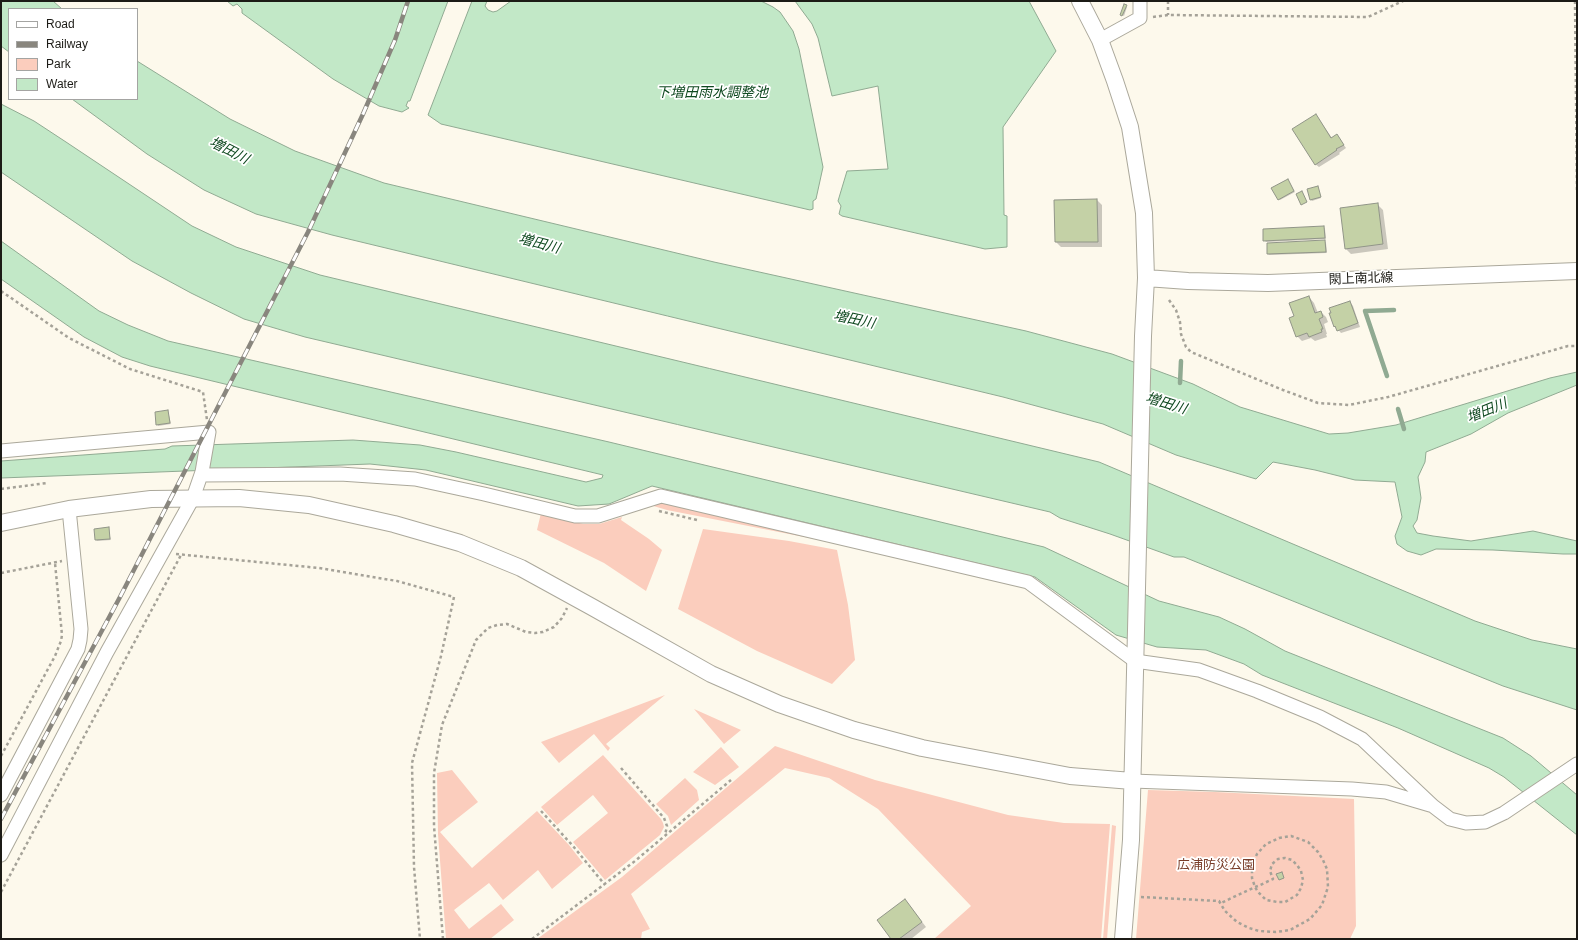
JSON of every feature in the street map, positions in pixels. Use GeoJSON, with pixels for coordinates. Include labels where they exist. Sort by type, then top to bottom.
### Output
{"type":"FeatureCollection","features":[{"type":"Feature","properties":{"kind":"street"},"geometry":{"type":"LineString","coordinates":[[1080,1],[1100,40],[1130,127],[1144,213],[1146,278],[1143,336],[1131,840],[1123,939]]}},
{"type":"Feature","properties":{"kind":"street"},"geometry":{"type":"LineString","coordinates":[[1100,40],[1140,18],[1140,1]]}},
{"type":"Feature","properties":{"kind":"street","name":"閖上南北線"},"geometry":{"type":"LineString","coordinates":[[1146,278],[1188,281],[1268,283],[1577,271]]}},
{"type":"Feature","properties":{"kind":"street"},"geometry":{"type":"LineString","coordinates":[[1,451],[209,435],[201,474],[193,498],[107,652],[1,855]]}},
{"type":"Feature","properties":{"kind":"street"},"geometry":{"type":"LineString","coordinates":[[201,474],[340,474],[415,479],[575,516],[598,516],[661,496],[1028,582],[1135,656],[1199,670],[1257,691],[1320,718],[1362,739],[1433,806],[1450,819],[1466,822],[1485,822],[1504,813],[1572,767]]}},
{"type":"Feature","properties":{"kind":"street"},"geometry":{"type":"LineString","coordinates":[[1,523],[69,508],[151,499],[239,498],[310,505],[394,524],[460,543],[521,568],[711,674],[780,704],[854,730],[922,748],[1063,775],[1132,780],[1352,789],[1386,792],[1433,806]]}},
{"type":"Feature","properties":{"kind":"street"},"geometry":{"type":"LineString","coordinates":[[1,795],[78,649],[81,629],[69,508]]}},
{"type":"Feature","properties":{"kind":"path"},"geometry":{"type":"LineString","coordinates":[[1168,1],[1168,15]]}},
{"type":"Feature","properties":{"kind":"path"},"geometry":{"type":"LineString","coordinates":[[1140,18],[1168,15],[1368,17],[1403,1]]}},
{"type":"Feature","properties":{"kind":"path"},"geometry":{"type":"LineString","coordinates":[[1575,1],[1577,193]]}},
{"type":"Feature","properties":{"kind":"path"},"geometry":{"type":"LineString","coordinates":[[1,291],[69,338],[130,369],[202,392],[209,435]]}},
{"type":"Feature","properties":{"kind":"path"},"geometry":{"type":"LineString","coordinates":[[1169,300],[1176,310],[1186,347],[1191,352],[1318,403],[1348,405],[1388,397],[1568,346],[1577,346]]}},
{"type":"Feature","properties":{"kind":"path"},"geometry":{"type":"LineString","coordinates":[[1,489],[47,483]]}},
{"type":"Feature","properties":{"kind":"path"},"geometry":{"type":"LineString","coordinates":[[162,553],[319,568],[397,581],[454,597],[441,656],[412,763],[414,867],[420,939]]}},
{"type":"Feature","properties":{"kind":"path"},"geometry":{"type":"LineString","coordinates":[[1,892],[181,555]]}},
{"type":"Feature","properties":{"kind":"path"},"geometry":{"type":"LineString","coordinates":[[1,574],[74,559]]}},
{"type":"Feature","properties":{"kind":"path"},"geometry":{"type":"LineString","coordinates":[[1,756],[55,656],[61,642],[62,634],[55,563]]}},
{"type":"Feature","properties":{"kind":"path"},"geometry":{"type":"LineString","coordinates":[[444,939],[434,826],[434,773],[442,725],[476,640],[488,628],[507,624],[526,632],[543,632],[554,627],[562,618],[572,596]]}},
{"type":"Feature","properties":{"kind":"path"},"geometry":{"type":"LineString","coordinates":[[621,768],[664,818],[667,826],[665,835]]}},
{"type":"Feature","properties":{"kind":"path"},"geometry":{"type":"LineString","coordinates":[[532,939],[605,885],[731,780]]}},
{"type":"Feature","properties":{"kind":"path"},"geometry":{"type":"LineString","coordinates":[[541,811],[573,846],[605,885]]}},
{"type":"Feature","properties":{"kind":"path"},"geometry":{"type":"LineString","coordinates":[[1135,896],[1219,901],[1225,911],[1237,922],[1249,928],[1259,931],[1276,932],[1290,930],[1310,919],[1322,905],[1328,887],[1327,869],[1324,860],[1308,842],[1291,836],[1272,840],[1261,848],[1254,859],[1251,872],[1255,887],[1266,900],[1285,902],[1297,895],[1303,880],[1301,871],[1292,860],[1284,858],[1278,859],[1272,864],[1270,871],[1273,879],[1255,887],[1221,903]]}},
{"type":"Feature","properties":{"kind":"green space"},"geometry":{"type":"Polygon","coordinates":[[[659,501],[840,544],[667,510],[650,505],[659,501]]]}},
{"type":"Feature","properties":{"kind":"green space"},"geometry":{"type":"Polygon","coordinates":[[[541,513],[583,524],[599,524],[622,517],[621,520],[649,539],[662,550],[646,591],[604,563],[537,530],[541,513]]]}},
{"type":"Feature","properties":{"kind":"green space"},"geometry":{"type":"Polygon","coordinates":[[[703,529],[789,541],[837,550],[848,605],[855,660],[832,684],[757,651],[678,609],[703,529]]]}},
{"type":"Feature","properties":{"kind":"green space"},"geometry":{"type":"Polygon","coordinates":[[[665,695],[606,744],[610,748],[608,751],[594,734],[559,763],[541,742],[665,695]]]}},
{"type":"Feature","properties":{"kind":"green space"},"geometry":{"type":"Polygon","coordinates":[[[694,709],[741,730],[724,744],[694,709]]]}},
{"type":"Feature","properties":{"kind":"green space"},"geometry":{"type":"Polygon","coordinates":[[[775,746],[875,780],[1008,815],[1064,823],[1110,824],[1101,939],[934,939],[971,906],[878,809],[829,778],[785,768],[631,894],[650,929],[642,932],[641,939],[537,939],[622,877],[775,746]]]}},
{"type":"Feature","properties":{"kind":"green space"},"geometry":{"type":"Polygon","coordinates":[[[721,747],[739,767],[715,785],[693,772],[721,747]]]}},
{"type":"Feature","properties":{"kind":"green space"},"geometry":{"type":"Polygon","coordinates":[[[603,755],[661,819],[664,827],[660,835],[605,880],[573,842],[608,813],[593,795],[557,825],[541,807],[603,755]]]}},
{"type":"Feature","properties":{"kind":"green space"},"geometry":{"type":"Polygon","coordinates":[[[452,770],[478,802],[440,832],[472,868],[537,811],[569,845],[583,863],[552,889],[538,870],[503,900],[489,883],[454,910],[469,929],[501,904],[514,920],[490,939],[446,939],[438,834],[437,773],[452,770]]]}},
{"type":"Feature","properties":{"kind":"green space"},"geometry":{"type":"Polygon","coordinates":[[[685,778],[697,790],[699,800],[671,825],[668,816],[656,804],[685,778]]]}},
{"type":"Feature","properties":{"kind":"green space","name":"広浦防災公園"},"geometry":{"type":"Polygon","coordinates":[[[1148,790],[1354,799],[1356,926],[1350,939],[1136,939],[1148,790]]]}},
{"type":"Feature","properties":{"kind":"green space"},"geometry":{"type":"Polygon","coordinates":[[[1112,825],[1116,826],[1107,939],[1103,939],[1112,825]]]}},
{"type":"Feature","properties":{"kind":"water"},"geometry":{"type":"Polygon","coordinates":[[[1,1],[53,1],[61,8],[8,8],[8,51],[1,46],[1,1]]]}},
{"type":"Feature","properties":{"kind":"water"},"geometry":{"type":"Polygon","coordinates":[[[227,1],[448,1],[410,101],[408,101],[406,106],[409,108],[402,112],[379,106],[333,79],[242,13],[242,9],[237,4],[233,6],[227,1]]]}},
{"type":"Feature","properties":{"kind":"water","name":"下増田雨水調整池"},"geometry":{"type":"Polygon","coordinates":[[[472,1],[487,1],[485,6],[488,10],[493,12],[497,11],[511,1],[761,1],[773,7],[780,12],[793,31],[799,49],[823,167],[816,199],[813,201],[813,209],[810,210],[441,124],[428,115],[472,1]]]}},
{"type":"Feature","properties":{"kind":"water"},"geometry":{"type":"Polygon","coordinates":[[[795,1],[1029,1],[1056,51],[1003,127],[1004,215],[1007,216],[1007,247],[985,249],[842,216],[839,214],[841,206],[838,201],[847,171],[888,169],[878,86],[832,96],[818,38],[812,24],[795,1]]]}},
{"type":"Feature","properties":{"kind":"water","name":"増田川"},"geometry":{"type":"Polygon","coordinates":[[[138,62],[230,119],[295,151],[384,183],[714,262],[1026,331],[1112,354],[1193,384],[1240,407],[1329,434],[1348,433],[1396,425],[1550,378],[1577,372],[1577,385],[1508,413],[1471,434],[1426,452],[1425,462],[1418,477],[1421,498],[1417,520],[1413,526],[1417,533],[1471,541],[1533,531],[1577,541],[1577,554],[1436,549],[1421,555],[1407,551],[1397,544],[1395,536],[1402,517],[1395,482],[1355,480],[1273,462],[1256,479],[1176,455],[1103,424],[1003,397],[332,235],[256,214],[204,190],[147,154],[73,100],[138,100],[138,62]]]}},
{"type":"Feature","properties":{"kind":"water"},"geometry":{"type":"Polygon","coordinates":[[[1,104],[34,121],[192,226],[236,247],[320,275],[1099,462],[1475,621],[1532,640],[1577,649],[1577,710],[1503,686],[1184,557],[1174,557],[1060,518],[1050,512],[305,337],[244,319],[191,293],[132,261],[1,172],[1,104]]]}},
{"type":"Feature","properties":{"kind":"water"},"geometry":{"type":"Polygon","coordinates":[[[1,241],[99,311],[128,325],[168,341],[609,442],[1044,547],[1159,601],[1219,617],[1245,629],[1285,651],[1503,738],[1531,756],[1577,795],[1577,835],[1504,777],[1489,768],[1398,728],[1262,675],[1244,664],[1206,650],[1157,647],[1116,635],[1035,577],[652,486],[609,504],[578,506],[426,470],[370,464],[1,478],[1,461],[165,449],[172,446],[353,440],[420,445],[586,482],[602,478],[603,475],[150,366],[122,357],[84,337],[1,279],[1,241]]]}},
{"type":"Feature","properties":{"kind":"building"},"geometry":{"type":"Polygon","coordinates":[[[1124,4],[1127,5],[1122,16],[1120,15],[1124,4]]]}},
{"type":"Feature","properties":{"kind":"building"},"geometry":{"type":"Polygon","coordinates":[[[1316,114],[1331,138],[1337,134],[1344,145],[1336,149],[1337,150],[1315,165],[1292,129],[1316,114]]]}},
{"type":"Feature","properties":{"kind":"building"},"geometry":{"type":"Polygon","coordinates":[[[1288,179],[1294,191],[1278,200],[1271,188],[1288,179]]]}},
{"type":"Feature","properties":{"kind":"building"},"geometry":{"type":"Polygon","coordinates":[[[1318,186],[1321,197],[1310,200],[1307,189],[1318,186]]]}},
{"type":"Feature","properties":{"kind":"building"},"geometry":{"type":"Polygon","coordinates":[[[1302,191],[1307,202],[1301,205],[1296,194],[1302,191]]]}},
{"type":"Feature","properties":{"kind":"building"},"geometry":{"type":"Polygon","coordinates":[[[1097,199],[1098,242],[1055,242],[1054,200],[1097,199]]]}},
{"type":"Feature","properties":{"kind":"building"},"geometry":{"type":"Polygon","coordinates":[[[1378,203],[1383,244],[1345,249],[1340,208],[1378,203]]]}},
{"type":"Feature","properties":{"kind":"building"},"geometry":{"type":"Polygon","coordinates":[[[1324,226],[1325,238],[1263,241],[1263,229],[1324,226]]]}},
{"type":"Feature","properties":{"kind":"building"},"geometry":{"type":"Polygon","coordinates":[[[1325,240],[1326,252],[1267,254],[1267,243],[1325,240]]]}},
{"type":"Feature","properties":{"kind":"building"},"geometry":{"type":"Polygon","coordinates":[[[1309,296],[1315,313],[1321,311],[1323,317],[1319,319],[1323,329],[1321,329],[1322,332],[1309,337],[1307,333],[1296,337],[1289,318],[1294,316],[1289,303],[1309,296]]]}},
{"type":"Feature","properties":{"kind":"building"},"geometry":{"type":"Polygon","coordinates":[[[1350,301],[1358,323],[1337,331],[1329,313],[1331,313],[1329,308],[1350,301]]]}},
{"type":"Feature","properties":{"kind":"building"},"geometry":{"type":"Polygon","coordinates":[[[168,410],[170,423],[156,425],[155,412],[168,410]]]}},
{"type":"Feature","properties":{"kind":"building"},"geometry":{"type":"Polygon","coordinates":[[[109,527],[110,539],[95,540],[94,529],[109,527]]]}},
{"type":"Feature","properties":{"kind":"building"},"geometry":{"type":"Polygon","coordinates":[[[1282,872],[1284,878],[1279,880],[1276,874],[1282,872]]]}},
{"type":"Feature","properties":{"kind":"building"},"geometry":{"type":"Polygon","coordinates":[[[905,899],[922,922],[899,939],[891,939],[877,920],[905,899]]]}},
{"type":"Feature","properties":{"kind":"waterway"},"geometry":{"type":"LineString","coordinates":[[1387,376],[1365,311],[1394,310]]}},
{"type":"Feature","properties":{"kind":"waterway"},"geometry":{"type":"LineString","coordinates":[[1180,383],[1181,361]]}},
{"type":"Feature","properties":{"kind":"waterway"},"geometry":{"type":"LineString","coordinates":[[1398,409],[1404,429]]}},
{"type":"Feature","properties":{"kind":"railway"},"geometry":{"type":"LineString","coordinates":[[1,819],[120,597],[308,232],[363,114],[395,40],[408,1]]}}]}
